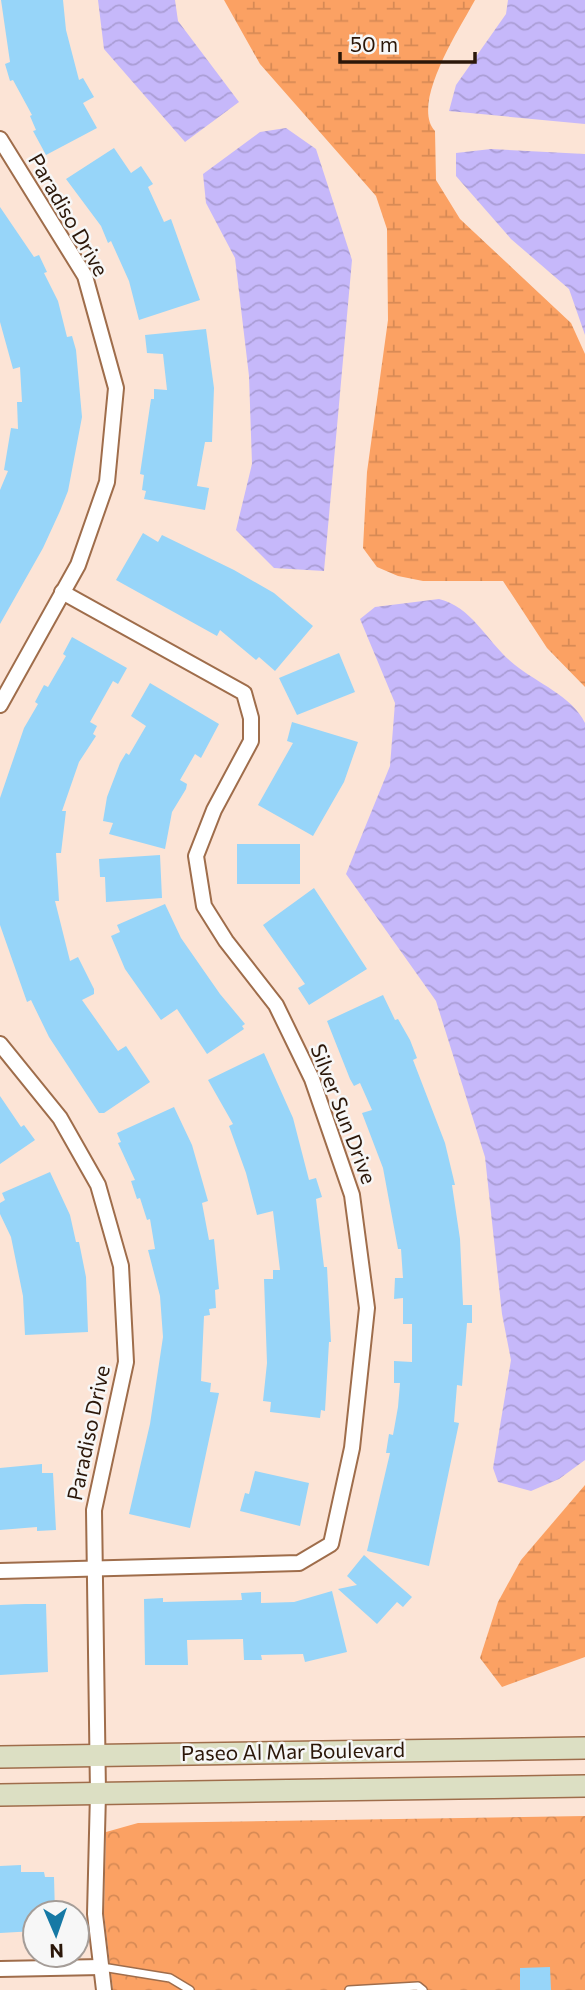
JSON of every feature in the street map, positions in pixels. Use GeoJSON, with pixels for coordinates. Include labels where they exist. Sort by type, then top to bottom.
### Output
{"type":"FeatureCollection","features":[{"type":"Feature","properties":{"kind":"main road","name":"Paseo Al Mar Boulevard"},"geometry":{"type":"LineString","coordinates":[[0,1757],[585,1748]]}},
{"type":"Feature","properties":{"kind":"main road","name":"Paseo Al Mar Boulevard"},"geometry":{"type":"LineString","coordinates":[[0,1795],[585,1786]]}},
{"type":"Feature","properties":{"kind":"street","name":"Paradiso Drive"},"geometry":{"type":"LineString","coordinates":[[0,139],[85,276],[116,388],[107,482],[78,565],[0,705]]}},
{"type":"Feature","properties":{"kind":"street","name":"Silver Sun Drive"},"geometry":{"type":"LineString","coordinates":[[0,1571],[299,1563],[331,1544],[352,1448],[368,1308],[352,1195],[312,1079],[276,1005],[226,941],[204,906],[195,856],[214,810],[251,740],[251,718],[244,693],[62,592]]}},
{"type":"Feature","properties":{"kind":"street","name":"Paradiso Drive"},"geometry":{"type":"LineString","coordinates":[[0,1044],[60,1118],[98,1185],[121,1266],[125,1362],[94,1510],[98,1756],[95,1914],[104,1990]]}},
{"type":"Feature","properties":{"kind":"street"},"geometry":{"type":"LineString","coordinates":[[0,1969],[101,1967]]}},
{"type":"Feature","properties":{"kind":"lane"},"geometry":{"type":"LineString","coordinates":[[101,1967],[170,1978],[190,1990]]}},
{"type":"Feature","properties":{"kind":"lane"},"geometry":{"type":"LineString","coordinates":[[349,1990],[418,1986],[423,1990]]}},
{"type":"Feature","properties":{"kind":"green space"},"geometry":{"type":"Polygon","coordinates":[[[224,0],[475,0],[440,66],[429,103],[429,119],[435,131],[436,180],[460,219],[571,323],[585,354],[585,687],[547,648],[503,581],[423,581],[398,576],[377,567],[363,548],[367,472],[388,320],[387,229],[376,196],[260,64],[224,0]]]}},
{"type":"Feature","properties":{"kind":"green space"},"geometry":{"type":"Polygon","coordinates":[[[585,1485],[585,1657],[502,1687],[480,1658],[498,1602],[521,1560],[585,1485]]]}},
{"type":"Feature","properties":{"kind":"green space"},"geometry":{"type":"Polygon","coordinates":[[[585,1816],[585,1990],[113,1990],[104,1914],[106,1832],[138,1823],[585,1816]]]}},
{"type":"Feature","properties":{"kind":"water"},"geometry":{"type":"Polygon","coordinates":[[[98,0],[175,0],[178,21],[239,102],[185,142],[104,49],[98,0]]]}},
{"type":"Feature","properties":{"kind":"water"},"geometry":{"type":"Polygon","coordinates":[[[508,0],[585,0],[585,124],[449,111],[456,85],[506,14],[508,0]]]}},
{"type":"Feature","properties":{"kind":"water"},"geometry":{"type":"Polygon","coordinates":[[[286,128],[316,149],[352,260],[324,571],[274,568],[236,530],[252,464],[249,376],[235,258],[206,203],[203,174],[260,132],[286,128]]]}},
{"type":"Feature","properties":{"kind":"water"},"geometry":{"type":"Polygon","coordinates":[[[491,149],[585,154],[585,335],[569,289],[511,239],[456,176],[456,153],[491,149]]]}},
{"type":"Feature","properties":{"kind":"water"},"geometry":{"type":"Polygon","coordinates":[[[439,599],[451,603],[471,618],[505,656],[572,705],[585,723],[585,1460],[559,1479],[531,1491],[498,1482],[493,1468],[511,1360],[502,1314],[485,1157],[436,1001],[346,874],[390,766],[395,703],[360,619],[375,607],[439,599]]]}},
{"type":"Feature","properties":{"kind":"building"},"geometry":{"type":"Polygon","coordinates":[[[1,0],[63,0],[66,30],[79,80],[83,78],[94,97],[83,103],[97,128],[46,155],[33,131],[36,130],[30,116],[32,115],[13,80],[10,81],[5,64],[10,62],[1,0]]]}},
{"type":"Feature","properties":{"kind":"building"},"geometry":{"type":"Polygon","coordinates":[[[114,148],[131,173],[141,166],[153,184],[148,187],[164,222],[171,219],[200,300],[139,320],[129,281],[111,241],[108,243],[101,226],[66,179],[114,148]]]}},
{"type":"Feature","properties":{"kind":"building"},"geometry":{"type":"Polygon","coordinates":[[[0,207],[34,257],[39,255],[47,272],[44,273],[58,301],[67,337],[72,336],[76,350],[82,417],[68,491],[43,548],[0,624],[0,490],[8,471],[4,470],[11,428],[18,429],[17,402],[22,402],[20,367],[13,369],[0,322],[0,207]]]}},
{"type":"Feature","properties":{"kind":"building"},"geometry":{"type":"Polygon","coordinates":[[[206,329],[214,388],[212,442],[205,442],[197,486],[209,488],[205,510],[144,499],[144,475],[140,474],[154,389],[167,390],[163,354],[147,353],[145,335],[206,329]]]}},
{"type":"Feature","properties":{"kind":"building"},"geometry":{"type":"Polygon","coordinates":[[[143,533],[158,542],[162,535],[234,570],[274,593],[313,626],[275,671],[259,657],[256,660],[220,630],[217,636],[116,580],[143,533]]]}},
{"type":"Feature","properties":{"kind":"building"},"geometry":{"type":"Polygon","coordinates":[[[72,637],[127,668],[118,684],[113,681],[90,722],[97,726],[93,734],[96,736],[79,762],[62,811],[66,811],[61,853],[56,853],[59,901],[55,901],[70,961],[78,957],[94,989],[94,994],[82,1000],[118,1051],[126,1046],[150,1082],[104,1113],[99,1113],[49,1037],[31,1000],[27,1002],[0,925],[0,798],[24,728],[38,704],[35,702],[44,685],[48,687],[66,656],[63,654],[72,637]]]}},
{"type":"Feature","properties":{"kind":"building"},"geometry":{"type":"Polygon","coordinates":[[[339,653],[355,692],[297,715],[279,678],[339,653]]]}},
{"type":"Feature","properties":{"kind":"building"},"geometry":{"type":"Polygon","coordinates":[[[150,683],[219,724],[201,758],[195,754],[180,780],[187,784],[186,789],[172,812],[165,849],[109,834],[113,823],[103,821],[107,797],[120,763],[126,753],[129,755],[146,726],[131,716],[150,683]]]}},
{"type":"Feature","properties":{"kind":"building"},"geometry":{"type":"Polygon","coordinates":[[[292,722],[358,742],[344,782],[313,836],[258,805],[293,743],[287,741],[292,722]]]}},
{"type":"Feature","properties":{"kind":"building"},"geometry":{"type":"Polygon","coordinates":[[[237,844],[300,844],[300,884],[237,884],[237,844]]]}},
{"type":"Feature","properties":{"kind":"building"},"geometry":{"type":"Polygon","coordinates":[[[160,855],[162,898],[106,902],[105,877],[100,877],[99,859],[160,855]]]}},
{"type":"Feature","properties":{"kind":"building"},"geometry":{"type":"Polygon","coordinates":[[[314,888],[367,969],[309,1005],[298,988],[305,984],[263,925],[314,888]]]}},
{"type":"Feature","properties":{"kind":"building"},"geometry":{"type":"Polygon","coordinates":[[[165,904],[181,938],[220,994],[245,1024],[242,1026],[244,1029],[207,1054],[177,1009],[161,1020],[125,969],[111,936],[120,932],[117,925],[165,904]]]}},
{"type":"Feature","properties":{"kind":"building"},"geometry":{"type":"Polygon","coordinates":[[[383,995],[395,1020],[398,1019],[410,1040],[417,1058],[413,1060],[445,1143],[455,1185],[452,1185],[460,1239],[463,1305],[472,1305],[472,1323],[467,1323],[462,1386],[457,1385],[454,1422],[459,1423],[429,1566],[367,1551],[390,1453],[386,1453],[389,1434],[393,1435],[398,1407],[400,1383],[394,1383],[394,1361],[412,1362],[412,1324],[403,1324],[403,1298],[394,1299],[395,1278],[403,1278],[401,1249],[398,1249],[383,1168],[362,1113],[372,1110],[360,1083],[354,1086],[350,1079],[327,1021],[383,995]]]}},
{"type":"Feature","properties":{"kind":"building"},"geometry":{"type":"Polygon","coordinates":[[[264,1053],[293,1118],[309,1180],[316,1178],[322,1197],[316,1199],[324,1267],[327,1267],[331,1342],[325,1411],[321,1410],[320,1418],[270,1412],[271,1402],[263,1401],[267,1363],[264,1279],[273,1279],[273,1270],[280,1270],[273,1211],[257,1215],[246,1173],[229,1126],[233,1124],[208,1080],[264,1053]]]}},
{"type":"Feature","properties":{"kind":"building"},"geometry":{"type":"Polygon","coordinates":[[[0,1096],[21,1127],[24,1125],[35,1140],[0,1164],[0,1096]]]}},
{"type":"Feature","properties":{"kind":"building"},"geometry":{"type":"Polygon","coordinates":[[[174,1107],[192,1145],[208,1201],[202,1203],[209,1240],[214,1239],[219,1289],[215,1290],[216,1308],[209,1309],[210,1315],[204,1316],[201,1381],[211,1383],[210,1392],[219,1393],[190,1528],[129,1514],[150,1424],[163,1337],[160,1296],[148,1250],[155,1249],[150,1219],[147,1220],[140,1198],[137,1199],[131,1181],[135,1180],[118,1143],[121,1142],[117,1133],[174,1107]]]}},
{"type":"Feature","properties":{"kind":"building"},"geometry":{"type":"Polygon","coordinates":[[[50,1172],[70,1215],[76,1242],[79,1242],[86,1277],[88,1332],[25,1335],[23,1296],[11,1237],[0,1214],[0,1203],[5,1200],[2,1193],[50,1172]]]}},
{"type":"Feature","properties":{"kind":"building"},"geometry":{"type":"Polygon","coordinates":[[[42,1464],[42,1473],[53,1473],[56,1530],[37,1531],[37,1527],[0,1530],[0,1468],[42,1464]]]}},
{"type":"Feature","properties":{"kind":"building"},"geometry":{"type":"Polygon","coordinates":[[[255,1471],[309,1483],[300,1526],[240,1511],[245,1493],[249,1494],[255,1471]]]}},
{"type":"Feature","properties":{"kind":"building"},"geometry":{"type":"Polygon","coordinates":[[[364,1555],[412,1597],[403,1607],[397,1602],[377,1624],[338,1589],[357,1585],[347,1576],[364,1555]]]}},
{"type":"Feature","properties":{"kind":"building"},"geometry":{"type":"Polygon","coordinates":[[[332,1591],[347,1652],[305,1662],[303,1654],[261,1655],[262,1660],[244,1660],[243,1639],[187,1640],[188,1665],[145,1665],[144,1599],[163,1598],[163,1602],[242,1600],[241,1593],[261,1592],[261,1603],[294,1602],[332,1591]]]}},
{"type":"Feature","properties":{"kind":"building"},"geometry":{"type":"Polygon","coordinates":[[[46,1604],[48,1672],[0,1675],[0,1605],[46,1604]]]}},
{"type":"Feature","properties":{"kind":"building"},"geometry":{"type":"Polygon","coordinates":[[[21,1865],[21,1872],[44,1872],[45,1877],[54,1877],[55,1899],[21,1899],[21,1932],[0,1933],[0,1866],[21,1865]]]}},
{"type":"Feature","properties":{"kind":"building"},"geometry":{"type":"Polygon","coordinates":[[[550,1967],[551,1990],[520,1990],[520,1968],[550,1967]]]}}]}
